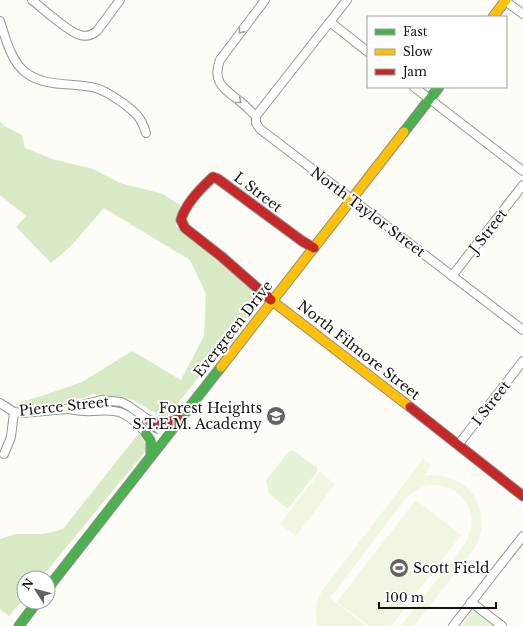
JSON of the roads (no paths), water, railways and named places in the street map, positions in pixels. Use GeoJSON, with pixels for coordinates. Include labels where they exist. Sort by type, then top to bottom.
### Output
{"type":"FeatureCollection","features":[{"type":"Feature","properties":{"kind":"street"},"geometry":{"type":"LineString","coordinates":[[32,0],[70,30],[78,35],[89,36],[97,32],[120,0]]}},
{"type":"Feature","properties":{"kind":"street","name":"North Taylor Street"},"geometry":{"type":"LineString","coordinates":[[265,0],[220,60],[217,76],[222,86],[256,116],[256,123],[260,129],[523,330]]}},
{"type":"Feature","properties":{"kind":"street"},"geometry":{"type":"LineString","coordinates":[[256,116],[348,0]]}},
{"type":"Feature","properties":{"kind":"street"},"geometry":{"type":"LineString","coordinates":[[494,16],[505,0],[523,14]]}},
{"type":"Feature","properties":{"kind":"street"},"geometry":{"type":"LineString","coordinates":[[0,21],[15,60],[26,73],[44,81],[94,88],[106,92],[138,115],[146,133]]}},
{"type":"Feature","properties":{"kind":"street"},"geometry":{"type":"LineString","coordinates":[[330,22],[367,51]]}},
{"type":"Feature","properties":{"kind":"street"},"geometry":{"type":"LineString","coordinates":[[415,88],[523,171]]}},
{"type":"Feature","properties":{"kind":"street","name":"Evergreen Drive"},"geometry":{"type":"LineString","coordinates":[[56,578],[438,88]]}},
{"type":"Feature","properties":{"kind":"street","name":"L Street"},"geometry":{"type":"LineString","coordinates":[[182,222],[181,217],[186,206],[213,177],[218,179],[302,241],[314,248]]}},
{"type":"Feature","properties":{"kind":"street","name":"J Street"},"geometry":{"type":"LineString","coordinates":[[452,276],[523,185]]}},
{"type":"Feature","properties":{"kind":"street","name":"North Filmore Street"},"geometry":{"type":"LineString","coordinates":[[182,222],[188,231],[222,257],[272,301],[523,496]]}},
{"type":"Feature","properties":{"kind":"street","name":"I Street"},"geometry":{"type":"LineString","coordinates":[[458,445],[523,361]]}},
{"type":"Feature","properties":{"kind":"street","name":"Pierce Street"},"geometry":{"type":"LineString","coordinates":[[0,403],[14,412],[32,412],[66,409],[90,402],[113,400],[129,406],[150,421],[161,431],[163,440]]}},
{"type":"Feature","properties":{"kind":"street"},"geometry":{"type":"LineString","coordinates":[[66,409],[84,411],[108,410],[124,414],[136,422],[151,440],[151,456]]}},
{"type":"Feature","properties":{"kind":"street"},"geometry":{"type":"LineString","coordinates":[[4,454],[11,437],[14,412]]}},
{"type":"Feature","properties":{"kind":"street"},"geometry":{"type":"LineString","coordinates":[[150,421],[164,425],[173,423],[181,418]]}},
{"type":"Feature","properties":{"kind":"street"},"geometry":{"type":"LineString","coordinates":[[146,433],[163,440]]}},
{"type":"Feature","properties":{"kind":"street"},"geometry":{"type":"LineString","coordinates":[[453,626],[523,536]]}},
{"type":"Feature","properties":{"kind":"street"},"geometry":{"type":"LineString","coordinates":[[471,602],[502,626]]}},
{"type":"Feature","properties":{"kind":"street"},"geometry":{"type":"LineString","coordinates":[[19,626],[31,610]]}},
{"type":"Feature","properties":{"kind":"place","name":"Forest Heights S.T.E.M. Academy"},"geometry":{"type":"Point","coordinates":[276,416]}},
{"type":"Feature","properties":{"kind":"place","name":"Scott Field"},"geometry":{"type":"Point","coordinates":[399,568]}}]}
